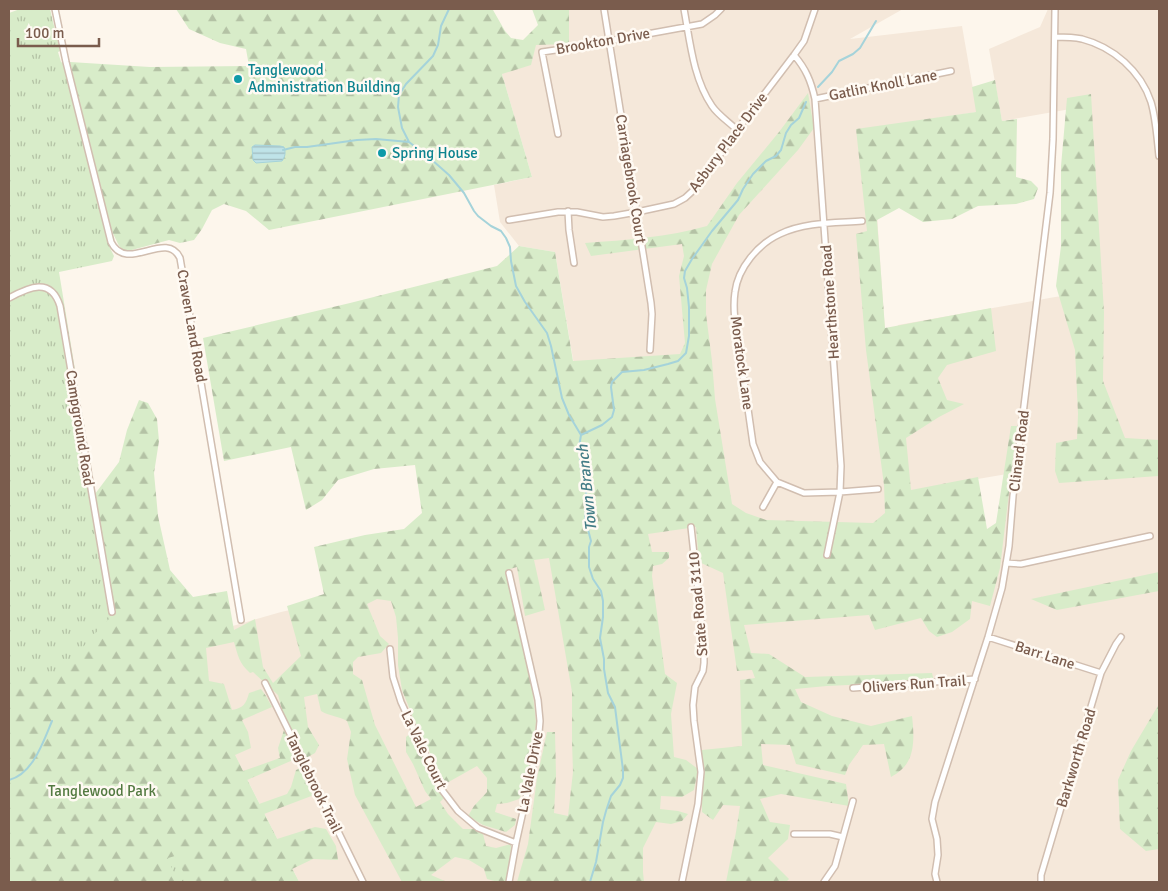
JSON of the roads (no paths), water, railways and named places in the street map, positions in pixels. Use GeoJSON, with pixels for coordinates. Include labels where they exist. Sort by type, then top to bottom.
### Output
{"type":"FeatureCollection","features":[{"type":"Feature","properties":{"kind":"street","name":"Craven Land Road"},"geometry":{"type":"LineString","coordinates":[[55,9],[66,62],[111,242],[116,250],[123,254],[168,247],[176,251],[180,258],[241,620]]}},
{"type":"Feature","properties":{"kind":"street","name":"Carriagebrook Court"},"geometry":{"type":"LineString","coordinates":[[604,9],[651,303],[650,350]]}},
{"type":"Feature","properties":{"kind":"street"},"geometry":{"type":"LineString","coordinates":[[684,9],[700,85],[712,107],[737,130]]}},
{"type":"Feature","properties":{"kind":"street","name":"Brookton Drive"},"geometry":{"type":"LineString","coordinates":[[558,134],[542,52],[702,24],[720,9]]}},
{"type":"Feature","properties":{"kind":"street","name":"Asbury Place Drive"},"geometry":{"type":"LineString","coordinates":[[509,220],[568,211],[614,216],[674,204],[685,198],[698,186],[737,130],[804,41],[815,9]]}},
{"type":"Feature","properties":{"kind":"street","name":"Clinard Road"},"geometry":{"type":"LineString","coordinates":[[937,882],[935,874],[938,855],[937,839],[932,819],[935,802],[988,637],[1002,588],[1006,563],[1050,193],[1053,139],[1055,9]]}},
{"type":"Feature","properties":{"kind":"street"},"geometry":{"type":"LineString","coordinates":[[1055,37],[1074,38],[1096,43],[1115,54],[1130,67],[1145,87],[1152,103],[1159,156]]}},
{"type":"Feature","properties":{"kind":"street","name":"Hearthstone Road"},"geometry":{"type":"LineString","coordinates":[[794,55],[803,65],[812,84],[816,99],[841,466],[840,492],[827,555]]}},
{"type":"Feature","properties":{"kind":"street","name":"Gatlin Knoll Lane"},"geometry":{"type":"LineString","coordinates":[[816,99],[951,71]]}},
{"type":"Feature","properties":{"kind":"street"},"geometry":{"type":"LineString","coordinates":[[568,211],[574,263]]}},
{"type":"Feature","properties":{"kind":"street","name":"Moratock Lane"},"geometry":{"type":"LineString","coordinates":[[862,221],[803,226],[779,234],[758,248],[742,270],[735,291],[734,314],[753,444],[760,462],[777,482],[804,493],[878,489]]}},
{"type":"Feature","properties":{"kind":"street","name":"Campground Road"},"geometry":{"type":"LineString","coordinates":[[9,298],[24,290],[40,286],[51,290],[55,294],[60,306],[112,612]]}},
{"type":"Feature","properties":{"kind":"street"},"geometry":{"type":"LineString","coordinates":[[763,507],[777,482]]}},
{"type":"Feature","properties":{"kind":"street","name":"State Road 3110"},"geometry":{"type":"LineString","coordinates":[[682,882],[698,804],[701,772],[693,705],[695,688],[704,663],[704,647],[691,527]]}},
{"type":"Feature","properties":{"kind":"street"},"geometry":{"type":"LineString","coordinates":[[1006,563],[1021,564],[1150,536]]}},
{"type":"Feature","properties":{"kind":"street","name":"La Vale Drive"},"geometry":{"type":"LineString","coordinates":[[509,573],[538,700],[540,721],[538,744],[509,882]]}},
{"type":"Feature","properties":{"kind":"street","name":"Barr Lane"},"geometry":{"type":"LineString","coordinates":[[988,637],[1101,673]]}},
{"type":"Feature","properties":{"kind":"street","name":"Barkworth Road"},"geometry":{"type":"LineString","coordinates":[[1041,882],[1041,875],[1101,673],[1116,644],[1122,637]]}},
{"type":"Feature","properties":{"kind":"street","name":"La Vale Court"},"geometry":{"type":"LineString","coordinates":[[390,649],[393,677],[401,702],[442,790],[458,811],[478,828],[516,843]]}},
{"type":"Feature","properties":{"kind":"street","name":"Olivers Run Trail"},"geometry":{"type":"LineString","coordinates":[[853,688],[975,679]]}},
{"type":"Feature","properties":{"kind":"street","name":"Tanglebrook Trail"},"geometry":{"type":"LineString","coordinates":[[265,683],[363,882]]}},
{"type":"Feature","properties":{"kind":"street"},"geometry":{"type":"LineString","coordinates":[[824,882],[835,866],[853,801]]}},
{"type":"Feature","properties":{"kind":"street"},"geometry":{"type":"LineString","coordinates":[[794,834],[830,834],[842,837]]}},
{"type":"Feature","properties":{"kind":"water"},"geometry":{"type":"Polygon","coordinates":[[[255,145],[284,147],[284,158],[282,161],[256,163],[253,160],[252,147],[255,145]]]}},
{"type":"Feature","properties":{"kind":"waterway","name":"Town Branch"},"geometry":{"type":"LineString","coordinates":[[449,9],[441,26],[438,45],[433,56],[406,84],[399,95],[398,107],[402,128],[409,142],[449,175],[464,193],[478,216],[501,231],[506,238],[510,247],[516,286],[547,333],[562,398],[569,415],[581,435],[579,447],[581,470],[587,501],[585,518],[591,541],[589,547],[589,567],[593,579],[601,591],[603,601],[600,638],[608,693],[615,707],[623,770],[623,778],[611,796],[606,811],[590,882]]}},
{"type":"Feature","properties":{"kind":"waterway"},"geometry":{"type":"LineString","coordinates":[[818,87],[839,61],[860,48],[876,21]]}},
{"type":"Feature","properties":{"kind":"waterway"},"geometry":{"type":"LineString","coordinates":[[581,435],[602,425],[612,417],[614,410],[612,382],[622,372],[644,370],[668,364],[678,361],[686,353],[689,336],[689,307],[684,278],[685,271],[712,231],[738,200],[753,174],[781,150],[786,133],[799,118],[806,102]]}},
{"type":"Feature","properties":{"kind":"waterway"},"geometry":{"type":"LineString","coordinates":[[283,150],[357,140],[376,139],[409,142]]}},
{"type":"Feature","properties":{"kind":"waterway"},"geometry":{"type":"LineString","coordinates":[[9,780],[17,777],[31,764],[41,747],[52,721]]}},
{"type":"Feature","properties":{"kind":"place","name":"Tanglewood Administration Building"},"geometry":{"type":"Point","coordinates":[238,79]}},
{"type":"Feature","properties":{"kind":"place","name":"Spring House"},"geometry":{"type":"Point","coordinates":[382,153]}},
{"type":"Feature","properties":{"kind":"park label","name":"Tanglewood Park"},"geometry":{"type":"Point","coordinates":[102,791]}}]}
